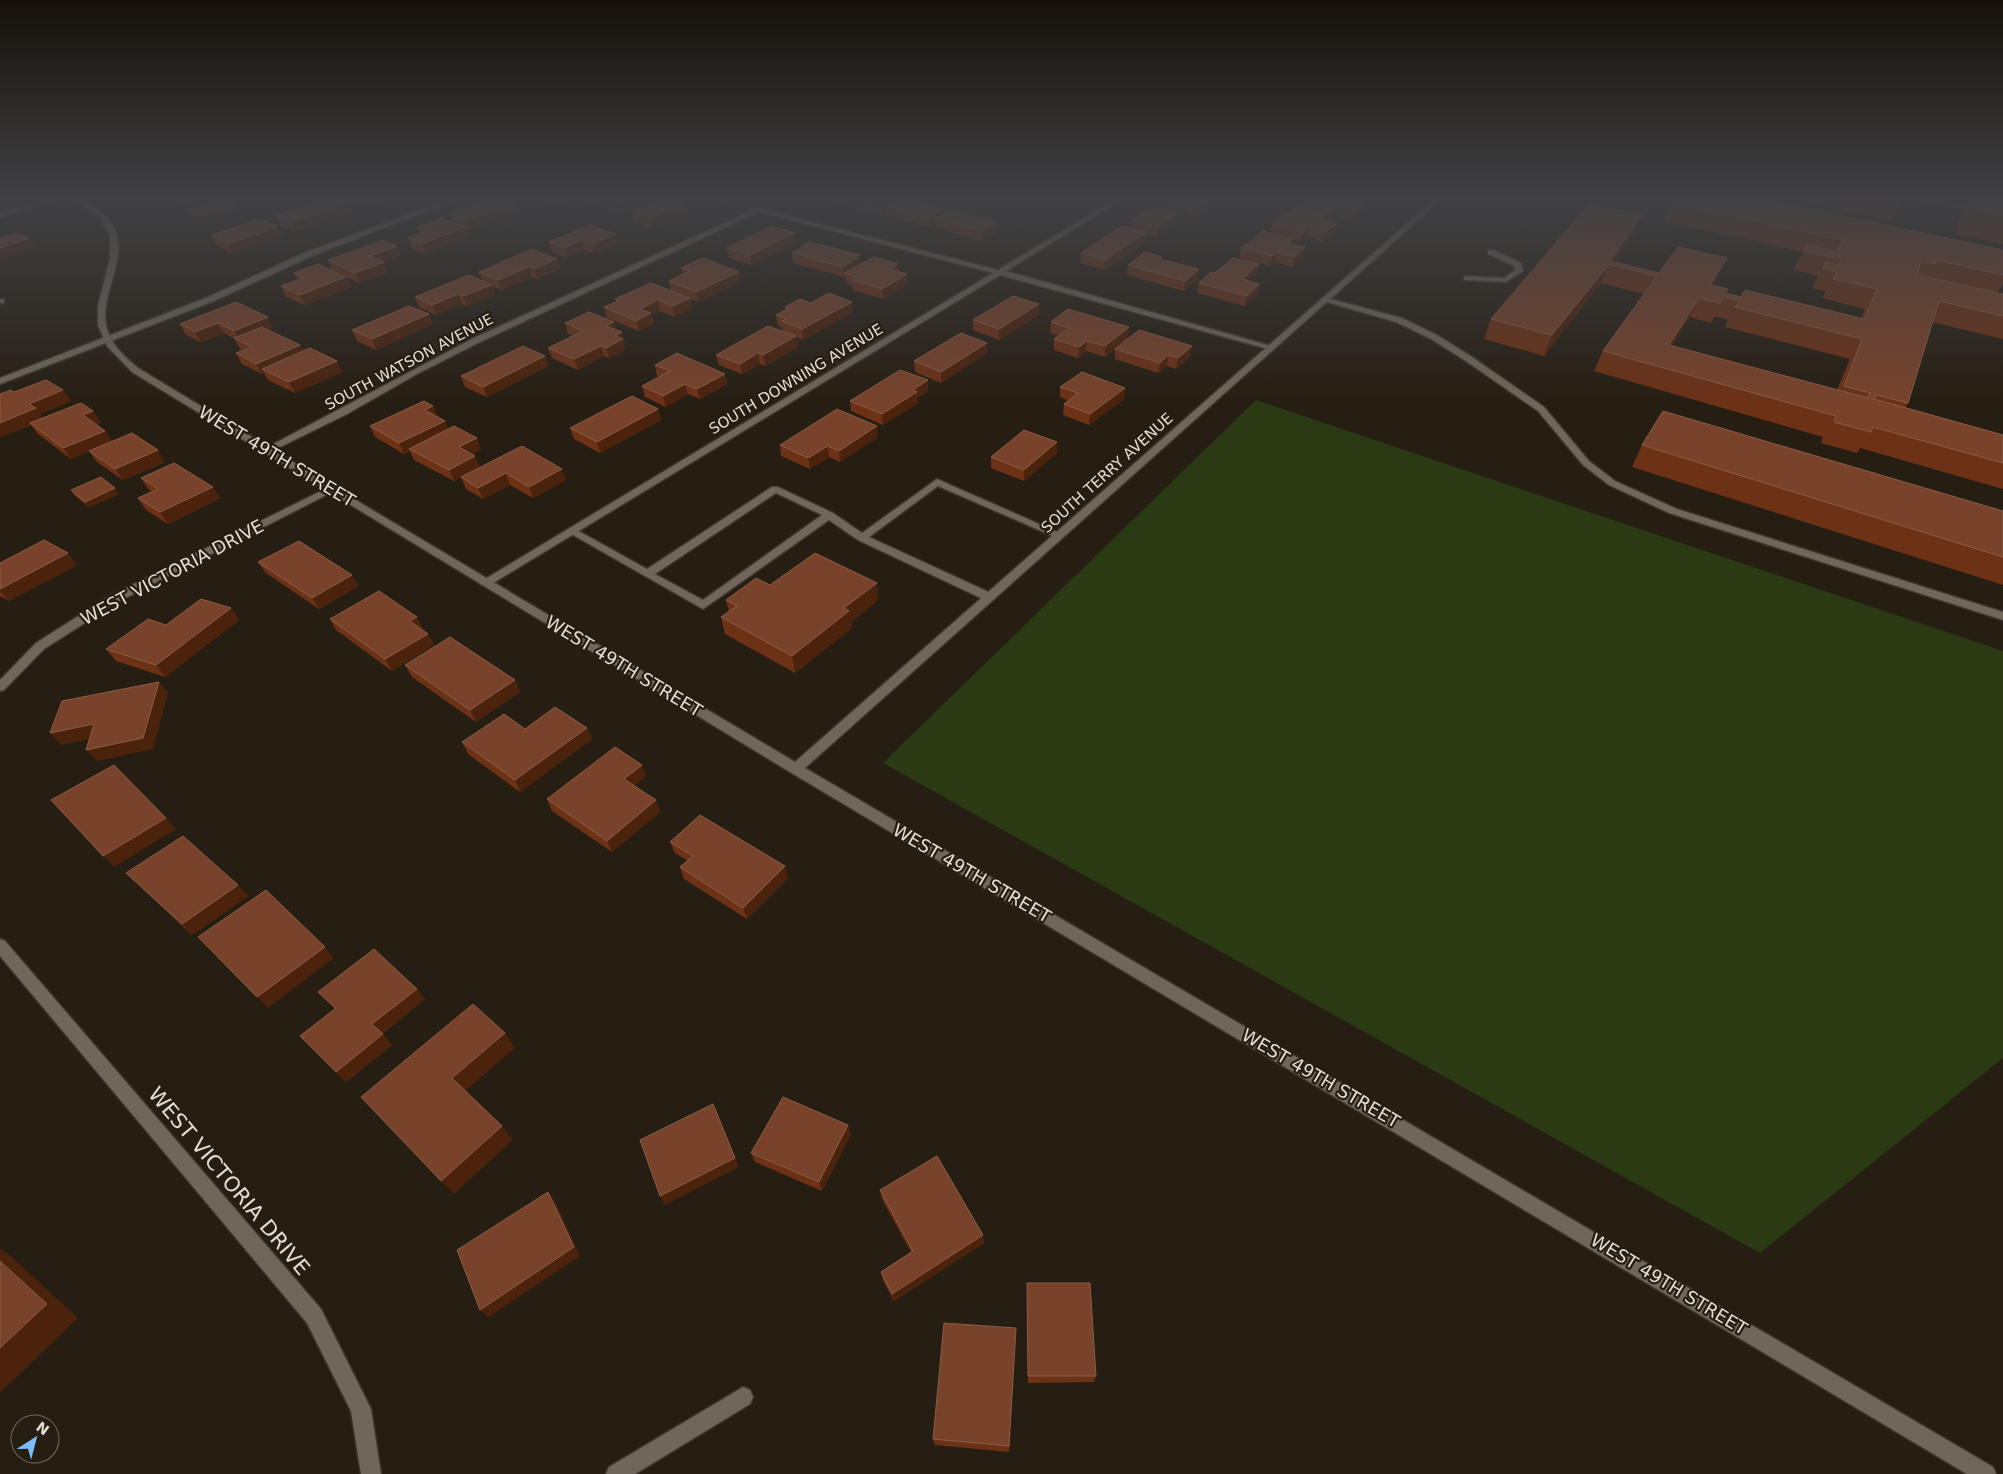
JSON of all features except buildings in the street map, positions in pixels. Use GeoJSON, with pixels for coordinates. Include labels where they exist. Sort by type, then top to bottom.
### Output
{"type":"FeatureCollection","features":[{"type":"Feature","properties":{"kind":"street","name":"WEST 49TH STREET"},"geometry":{"type":"LineString","coordinates":[[112,268],[102,305],[102,325],[107,339],[120,357],[135,370],[795,769],[1625,1257],[1986,1474]]}},
{"type":"Feature","properties":{"kind":"street"},"geometry":{"type":"LineString","coordinates":[[0,380],[211,299],[279,268]]}},
{"type":"Feature","properties":{"kind":"street","name":"SOUTH WATSON AVENUE"},"geometry":{"type":"LineString","coordinates":[[267,450],[344,412],[414,372],[476,341],[634,268]]}},
{"type":"Feature","properties":{"kind":"street"},"geometry":{"type":"LineString","coordinates":[[982,268],[1271,347]]}},
{"type":"Feature","properties":{"kind":"street","name":"SOUTH DOWNING AVENUE"},"geometry":{"type":"LineString","coordinates":[[486,583],[1006,268]]}},
{"type":"Feature","properties":{"kind":"street","name":"SOUTH TERRY AVENUE"},"geometry":{"type":"LineString","coordinates":[[795,769],[1361,268]]}},
{"type":"Feature","properties":{"kind":"street"},"geometry":{"type":"LineString","coordinates":[[1467,278],[1506,280],[1519,270],[1519,268]]}},
{"type":"Feature","properties":{"kind":"street"},"geometry":{"type":"LineString","coordinates":[[1326,299],[1399,320],[1434,337],[1469,359],[1523,394],[1541,409],[1586,463],[1612,483],[1672,510],[2003,616]]}},
{"type":"Feature","properties":{"kind":"street"},"geometry":{"type":"LineString","coordinates":[[862,538],[937,482],[1060,535]]}},
{"type":"Feature","properties":{"kind":"street","name":"WEST VICTORIA DRIVE"},"geometry":{"type":"LineString","coordinates":[[0,687],[40,646],[112,600],[331,489]]}},
{"type":"Feature","properties":{"kind":"street"},"geometry":{"type":"LineString","coordinates":[[647,574],[775,489],[829,515],[862,538],[989,597]]}},
{"type":"Feature","properties":{"kind":"street"},"geometry":{"type":"LineString","coordinates":[[571,531],[703,605],[829,515]]}},
{"type":"Feature","properties":{"kind":"street","name":"WEST VICTORIA DRIVE"},"geometry":{"type":"LineString","coordinates":[[0,946],[314,1316],[361,1409],[371,1474]]}},
{"type":"Feature","properties":{"kind":"street"},"geometry":{"type":"LineString","coordinates":[[616,1474],[743,1397]]}},
{"type":"Feature","properties":{"kind":"green space"},"geometry":{"type":"Polygon","coordinates":[[[1256,400],[2003,651],[2003,1058],[1760,1253],[883,763],[1256,400]]]}}]}
